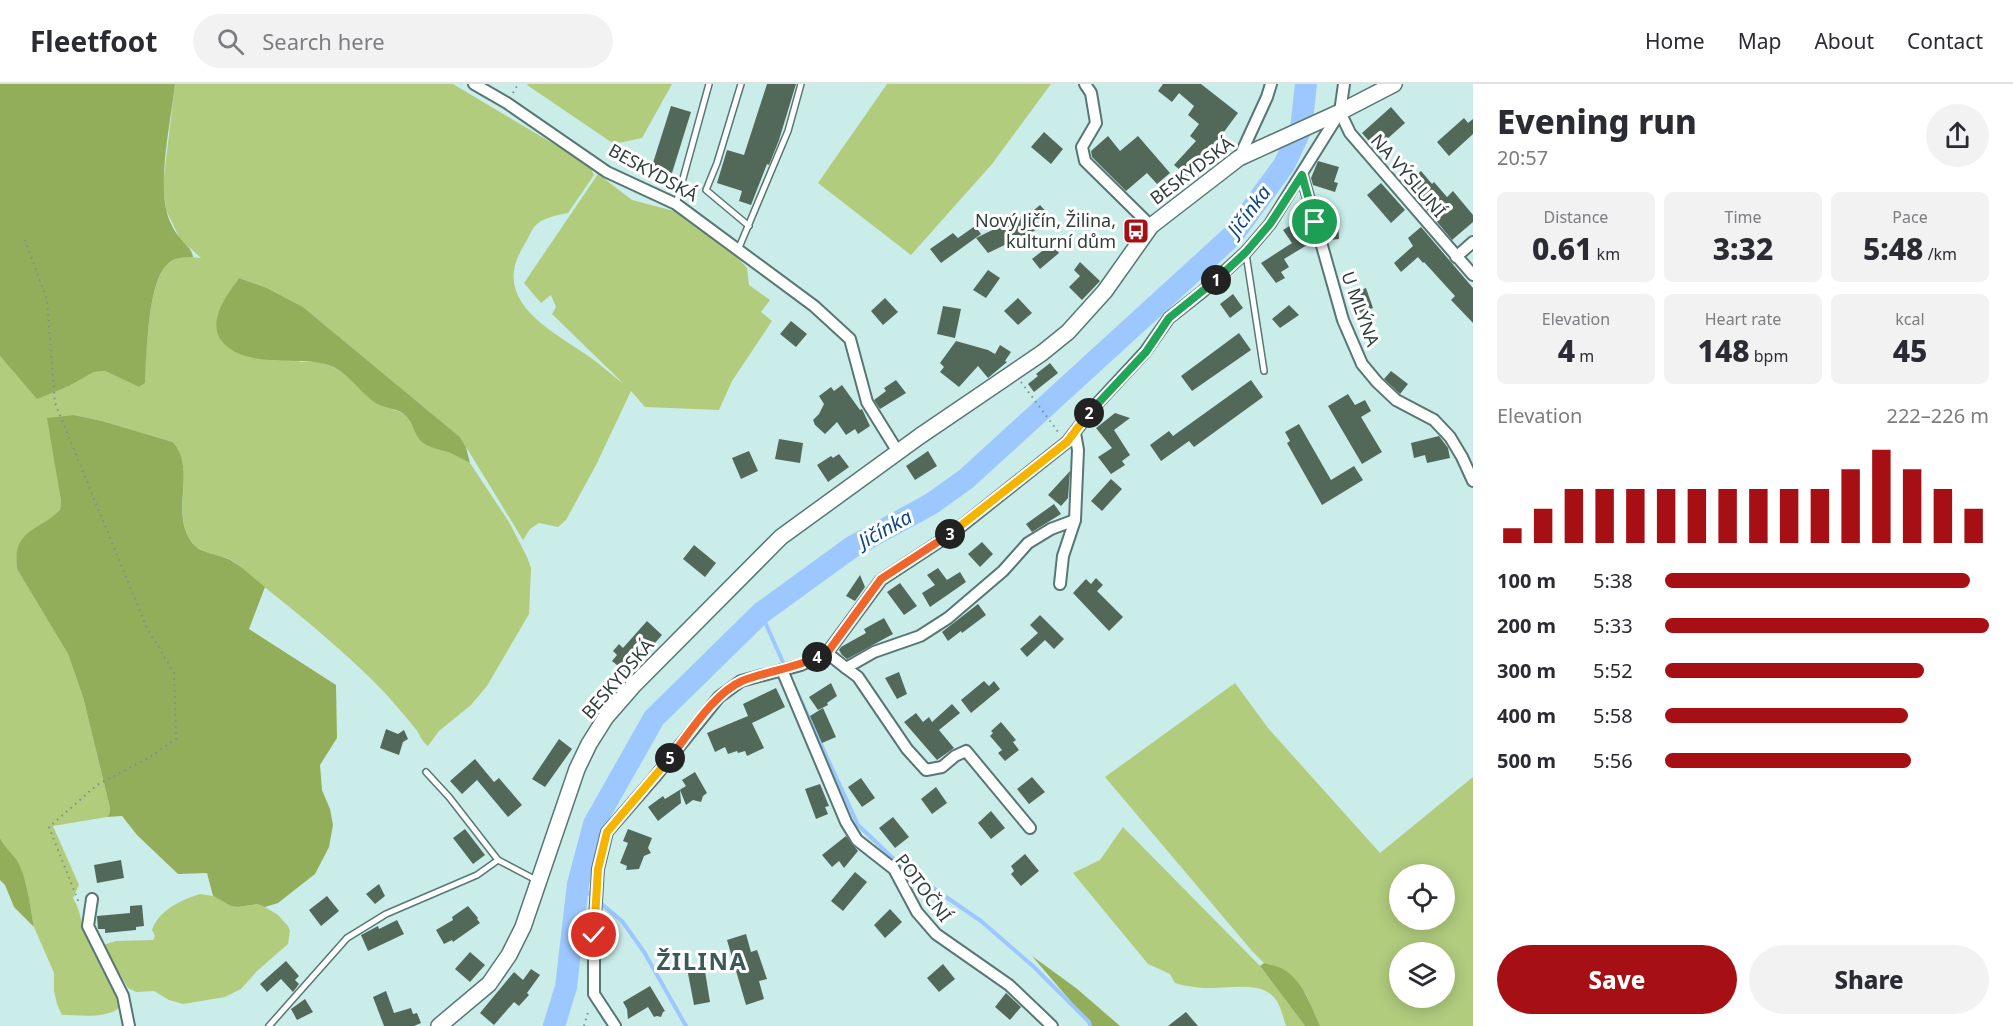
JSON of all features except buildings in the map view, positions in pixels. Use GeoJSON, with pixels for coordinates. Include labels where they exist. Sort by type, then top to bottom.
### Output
{"type":"FeatureCollection","features":[{"type":"Feature","properties":{"kind":"street","name":"BESKYDSKÁ"},"geometry":{"type":"LineString","coordinates":[[474,84],[507,102],[607,172],[676,204],[814,306],[850,339],[867,402],[898,452]]}},
{"type":"Feature","properties":{"kind":"street"},"geometry":{"type":"LineString","coordinates":[[1085,84],[1091,93],[1096,123],[1082,147],[1084,161],[1151,226]]}},
{"type":"Feature","properties":{"kind":"street"},"geometry":{"type":"LineString","coordinates":[[1239,158],[1271,84]]}},
{"type":"Feature","properties":{"kind":"street"},"geometry":{"type":"LineString","coordinates":[[615,1026],[594,994],[598,869],[607,832],[719,697],[741,681],[801,665],[827,653],[881,579],[954,532],[1067,442],[1095,405],[1146,352],[1169,318],[1246,252],[1270,224],[1340,112],[1344,84]]}},
{"type":"Feature","properties":{"kind":"street"},"geometry":{"type":"LineString","coordinates":[[1340,112],[1394,84]]}},
{"type":"Feature","properties":{"kind":"street","name":"BESKYDSKÁ"},"geometry":{"type":"LineString","coordinates":[[439,1026],[489,984],[509,955],[523,927],[577,769],[606,717],[633,686],[782,537],[898,452],[1042,353],[1068,332],[1105,291],[1151,226],[1239,158],[1340,112]]}},
{"type":"Feature","properties":{"kind":"street","name":"NA VÝSLUNÍ"},"geometry":{"type":"LineString","coordinates":[[1340,112],[1350,133],[1473,275]]}},
{"type":"Feature","properties":{"kind":"street","name":"U MLÝNA"},"geometry":{"type":"LineString","coordinates":[[1302,175],[1343,320],[1362,364],[1396,400],[1434,420],[1450,437],[1473,481]]}},
{"type":"Feature","properties":{"kind":"street"},"geometry":{"type":"LineString","coordinates":[[1456,257],[1473,242]]}},
{"type":"Feature","properties":{"kind":"street"},"geometry":{"type":"LineString","coordinates":[[1060,584],[1063,556],[1075,520],[1078,450],[1075,433]]}},
{"type":"Feature","properties":{"kind":"street"},"geometry":{"type":"LineString","coordinates":[[846,668],[874,652],[920,636],[948,618],[1003,571],[1028,543],[1050,530],[1075,520]]}},
{"type":"Feature","properties":{"kind":"street"},"geometry":{"type":"LineString","coordinates":[[827,653],[858,677],[907,749],[926,770],[942,767],[955,756],[966,752],[1030,828]]}},
{"type":"Feature","properties":{"kind":"street","name":"POTOČNÍ"},"geometry":{"type":"LineString","coordinates":[[782,670],[846,822],[857,840],[894,869],[917,912],[936,934],[1009,985],[1052,1026]]}},
{"type":"Feature","properties":{"kind":"street"},"geometry":{"type":"LineString","coordinates":[[92,899],[88,926],[123,996],[129,1026]]}},
{"type":"Feature","properties":{"kind":"lane"},"geometry":{"type":"LineString","coordinates":[[676,204],[709,84]]}},
{"type":"Feature","properties":{"kind":"lane"},"geometry":{"type":"LineString","coordinates":[[741,84],[717,163],[706,190],[748,226]]}},
{"type":"Feature","properties":{"kind":"lane"},"geometry":{"type":"LineString","coordinates":[[738,250],[789,131],[801,84]]}},
{"type":"Feature","properties":{"kind":"lane"},"geometry":{"type":"LineString","coordinates":[[1246,252],[1264,371]]}},
{"type":"Feature","properties":{"kind":"lane"},"geometry":{"type":"LineString","coordinates":[[426,772],[449,797],[498,860],[539,881]]}},
{"type":"Feature","properties":{"kind":"lane"},"geometry":{"type":"LineString","coordinates":[[269,1026],[347,938],[386,914],[477,875],[498,860]]}},
{"type":"Feature","properties":{"kind":"path"},"geometry":{"type":"LineString","coordinates":[[25,240],[47,300],[55,403],[146,626],[174,673],[176,739],[98,785],[49,827],[79,904]]}},
{"type":"Feature","properties":{"kind":"path"},"geometry":{"type":"LineString","coordinates":[[1014,372],[1051,422]]}},
{"type":"Feature","properties":{"kind":"path"},"geometry":{"type":"LineString","coordinates":[[584,1026],[594,994]]}},
{"type":"Feature","properties":{"kind":"green space"},"geometry":{"type":"Polygon","coordinates":[[[0,84],[175,84],[166,147],[164,195],[172,225],[190,249],[193,257],[179,258],[170,262],[162,271],[150,318],[145,383],[139,387],[105,371],[94,372],[69,386],[37,399],[0,356],[0,84]]]}},
{"type":"Feature","properties":{"kind":"green space"},"geometry":{"type":"Polygon","coordinates":[[[175,84],[453,84],[589,165],[594,175],[568,213],[545,219],[534,227],[515,267],[514,284],[520,300],[531,314],[624,384],[552,314],[556,307],[551,295],[541,303],[524,283],[598,174],[632,200],[674,211],[723,241],[747,268],[749,285],[770,300],[761,312],[772,321],[732,381],[719,410],[645,407],[631,391],[596,465],[566,520],[558,527],[539,523],[530,529],[523,540],[460,437],[303,307],[267,288],[239,278],[227,295],[300,362],[319,362],[345,374],[377,404],[407,416],[412,425],[433,447],[470,463],[509,522],[527,557],[531,568],[529,614],[487,686],[471,705],[439,731],[428,746],[385,693],[334,644],[235,562],[195,546],[186,531],[183,519],[183,466],[180,453],[173,442],[74,415],[53,449],[61,501],[60,511],[23,539],[17,556],[17,569],[68,654],[83,697],[110,808],[110,814],[107,817],[53,826],[79,885],[73,898],[85,934],[114,981],[118,990],[119,1008],[106,1014],[92,1016],[62,1015],[54,991],[54,973],[34,927],[26,884],[19,864],[0,838],[0,356],[37,398],[69,386],[94,372],[105,371],[139,387],[144,383],[152,300],[162,271],[177,258],[201,258],[180,239],[166,210],[163,185],[175,84]]]}},
{"type":"Feature","properties":{"kind":"green space"},"geometry":{"type":"Polygon","coordinates":[[[528,84],[672,84],[642,138],[614,144],[528,84]]]}},
{"type":"Feature","properties":{"kind":"green space"},"geometry":{"type":"Polygon","coordinates":[[[887,84],[1051,84],[992,164],[911,255],[818,183],[887,84]]]}},
{"type":"Feature","properties":{"kind":"green space"},"geometry":{"type":"Polygon","coordinates":[[[239,278],[267,288],[303,307],[460,437],[466,447],[470,463],[423,443],[403,413],[377,404],[338,369],[304,361],[258,359],[231,350],[221,340],[216,324],[221,307],[239,278]]]}},
{"type":"Feature","properties":{"kind":"green space"},"geometry":{"type":"Polygon","coordinates":[[[74,415],[173,442],[180,453],[183,465],[183,517],[185,529],[191,541],[199,549],[232,561],[265,587],[249,629],[336,685],[337,738],[320,765],[322,790],[330,809],[333,825],[329,847],[315,874],[278,903],[265,907],[257,904],[231,906],[213,896],[207,873],[178,874],[137,835],[122,816],[107,817],[110,808],[83,697],[68,654],[17,569],[19,546],[23,539],[60,510],[61,501],[47,418],[74,415]]]}},
{"type":"Feature","properties":{"kind":"green space"},"geometry":{"type":"Polygon","coordinates":[[[1235,683],[1268,728],[1380,853],[1473,777],[1473,1026],[1320,1026],[1306,994],[1283,970],[1264,963],[1105,777],[1235,683]]]}},
{"type":"Feature","properties":{"kind":"green space"},"geometry":{"type":"Polygon","coordinates":[[[1123,827],[1260,966],[1305,1026],[1286,1026],[1276,999],[1263,990],[1247,987],[1203,988],[1182,985],[1175,983],[1170,974],[1148,964],[1073,873],[1100,860],[1123,827]]]}},
{"type":"Feature","properties":{"kind":"green space"},"geometry":{"type":"Polygon","coordinates":[[[0,838],[23,873],[34,927],[14,907],[5,885],[0,880],[0,838]]]}},
{"type":"Feature","properties":{"kind":"green space"},"geometry":{"type":"Polygon","coordinates":[[[200,894],[213,896],[231,906],[257,904],[265,907],[278,915],[288,926],[290,931],[288,944],[257,971],[241,989],[225,997],[183,1004],[169,1000],[154,991],[136,992],[128,988],[103,945],[116,941],[153,940],[155,936],[152,930],[165,911],[185,899],[200,894]]]}},
{"type":"Feature","properties":{"kind":"green space"},"geometry":{"type":"Polygon","coordinates":[[[1032,956],[1076,988],[1120,1026],[1092,1026],[1032,956]]]}},
{"type":"Feature","properties":{"kind":"green space"},"geometry":{"type":"Polygon","coordinates":[[[1264,963],[1283,969],[1296,980],[1306,994],[1320,1026],[1305,1026],[1260,966],[1264,963]]]}},
{"type":"Feature","properties":{"kind":"waterway","name":"Jičínka"},"geometry":{"type":"LineString","coordinates":[[554,1026],[566,987],[578,884],[594,824],[654,718],[761,613],[852,547],[931,504],[966,479],[1232,236],[1284,165],[1301,129],[1306,84]]}},
{"type":"Feature","properties":{"kind":"waterway"},"geometry":{"type":"LineString","coordinates":[[761,613],[786,669]]}},
{"type":"Feature","properties":{"kind":"waterway"},"geometry":{"type":"LineString","coordinates":[[797,692],[858,825],[901,866],[981,921],[1034,967],[1089,1022],[1090,1026]]}},
{"type":"Feature","properties":{"kind":"waterway"},"geometry":{"type":"LineString","coordinates":[[578,884],[622,921],[644,952],[686,1026]]}},
{"type":"Feature","properties":{"kind":"place","name":"Nový Jičín, Žilina, kulturní dům"},"geometry":{"type":"Point","coordinates":[1136,231]}},
{"type":"Feature","properties":{"kind":"district","name":"ŽILINA"},"geometry":{"type":"Point","coordinates":[702,962]}},
{"type":"Feature","properties":{"kind":"route"},"geometry":{"type":"LineString","coordinates":[[594,935],[598,869],[607,832],[719,697],[741,681],[801,665],[827,653],[881,579],[954,532],[1067,442],[1095,405],[1146,352],[1169,318],[1246,252],[1270,224],[1302,175],[1315,222]]}}]}
